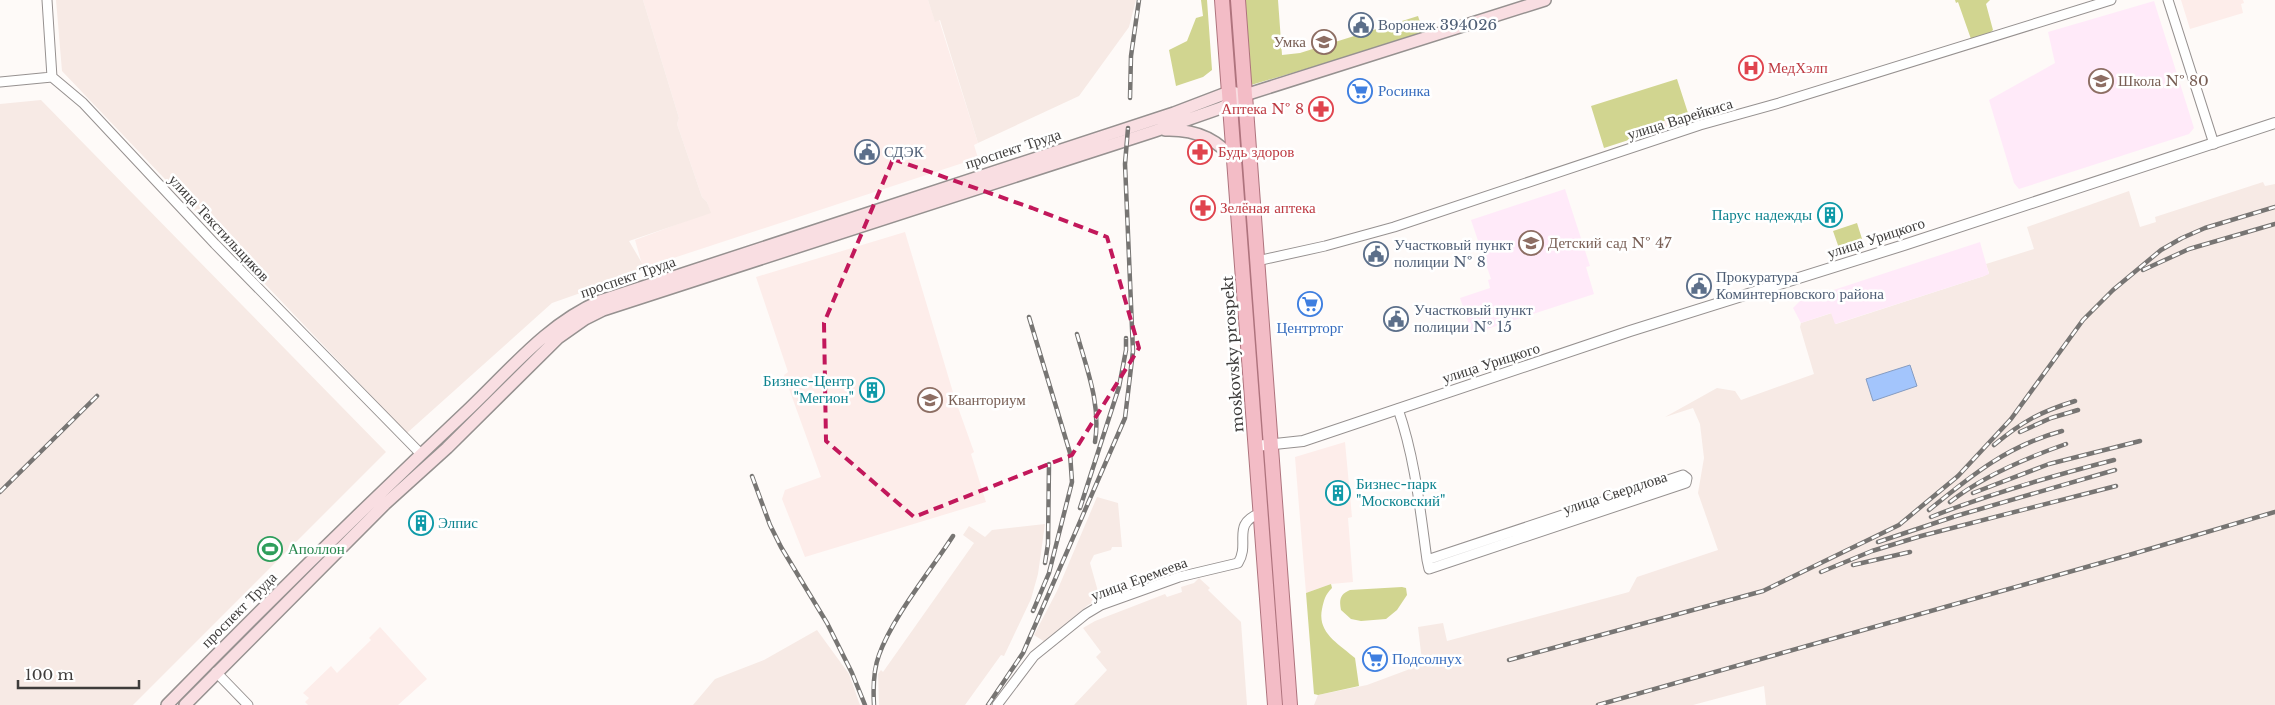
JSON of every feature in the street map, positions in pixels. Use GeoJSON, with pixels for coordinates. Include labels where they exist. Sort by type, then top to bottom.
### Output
{"type":"FeatureCollection","features":[{"type":"Feature","properties":{"kind":"main road","name":"moskovsky prospekt"},"geometry":{"type":"LineString","coordinates":[[1222,0],[1275,705]]}},
{"type":"Feature","properties":{"kind":"main road","name":"moskovsky prospekt"},"geometry":{"type":"LineString","coordinates":[[1238,0],[1290,705]]}},
{"type":"Feature","properties":{"kind":"main road"},"geometry":{"type":"LineString","coordinates":[[1230,97],[1245,95],[1545,0]]}},
{"type":"Feature","properties":{"kind":"main road","name":"проспект Труда"},"geometry":{"type":"LineString","coordinates":[[167,705],[420,453],[470,408],[545,334],[581,309],[600,301],[697,274],[1155,131],[1221,108],[1230,97]]}},
{"type":"Feature","properties":{"kind":"main road","name":"проспект Труда"},"geometry":{"type":"LineString","coordinates":[[185,705],[385,504],[430,463],[558,338],[585,319],[603,310],[697,274],[1170,114],[1230,97]]}},
{"type":"Feature","properties":{"kind":"main road"},"geometry":{"type":"LineString","coordinates":[[1155,131],[1179,130],[1210,138],[1228,153],[1235,162]]}},
{"type":"Feature","properties":{"kind":"main road"},"geometry":{"type":"LineString","coordinates":[[420,453],[430,463]]}},
{"type":"Feature","properties":{"kind":"main road"},"geometry":{"type":"LineString","coordinates":[[208,663],[216,672]]}},
{"type":"Feature","properties":{"kind":"street"},"geometry":{"type":"LineString","coordinates":[[0,82],[52,77],[46,0]]}},
{"type":"Feature","properties":{"kind":"street","name":"улица Варейкиса"},"geometry":{"type":"LineString","coordinates":[[1257,260],[1334,244],[1394,227],[1700,125],[1779,103],[2110,0]]}},
{"type":"Feature","properties":{"kind":"street"},"geometry":{"type":"LineString","coordinates":[[2168,0],[2214,144]]}},
{"type":"Feature","properties":{"kind":"street","name":"улица Текстильщиков"},"geometry":{"type":"LineString","coordinates":[[52,77],[83,103],[215,244],[420,453]]}},
{"type":"Feature","properties":{"kind":"street","name":"улица Урицкого"},"geometry":{"type":"LineString","coordinates":[[1256,446],[1302,441],[1630,331],[2275,123]]}},
{"type":"Feature","properties":{"kind":"street"},"geometry":{"type":"LineString","coordinates":[[1398,409],[1408,441],[1428,564]]}},
{"type":"Feature","properties":{"kind":"street","name":"улица Свердлова"},"geometry":{"type":"LineString","coordinates":[[1683,475],[1687,478],[1686,484],[1428,564],[1683,475]]}},
{"type":"Feature","properties":{"kind":"street","name":"улица Еремеева"},"geometry":{"type":"LineString","coordinates":[[997,705],[1034,656],[1086,614],[1101,605],[1179,577],[1238,563],[1243,555],[1242,529],[1246,521],[1261,513]]}},
{"type":"Feature","properties":{"kind":"street"},"geometry":{"type":"LineString","coordinates":[[216,672],[248,705]]}},
{"type":"Feature","properties":{"kind":"highlighted area"},"geometry":{"type":"Polygon","coordinates":[[[893,159],[1032,208],[1107,237],[1139,348],[1072,455],[914,517],[826,441],[824,323],[893,159]]]}},
{"type":"Feature","properties":{"kind":"shaded area"},"geometry":{"type":"Polygon","coordinates":[[[56,0],[643,0],[679,118],[677,124],[702,197],[707,202],[711,213],[629,241],[646,270],[552,303],[407,433],[62,71],[56,0]]]}},
{"type":"Feature","properties":{"kind":"shaded area"},"geometry":{"type":"Polygon","coordinates":[[[643,0],[928,0],[935,21],[939,20],[978,143],[974,145],[978,158],[643,268],[635,240],[710,212],[707,202],[702,197],[677,124],[679,118],[643,0]]]}},
{"type":"Feature","properties":{"kind":"shaded area"},"geometry":{"type":"Polygon","coordinates":[[[928,0],[1136,0],[1129,27],[1079,96],[978,143],[940,20],[935,22],[928,0]]]}},
{"type":"Feature","properties":{"kind":"shaded area"},"geometry":{"type":"Polygon","coordinates":[[[2181,0],[2243,0],[2244,3],[2241,4],[2243,13],[2190,29],[2181,0]]]}},
{"type":"Feature","properties":{"kind":"shaded area","name":"Школа № 80"},"geometry":{"type":"Polygon","coordinates":[[[2154,1],[2194,128],[2189,134],[2019,189],[2014,183],[1989,100],[2055,63],[2048,32],[2154,1]]]}},
{"type":"Feature","properties":{"kind":"shaded area"},"geometry":{"type":"Polygon","coordinates":[[[41,100],[386,452],[133,705],[0,705],[0,104],[41,100]]]}},
{"type":"Feature","properties":{"kind":"shaded area"},"geometry":{"type":"Polygon","coordinates":[[[1688,113],[1690,120],[1644,135],[1642,128],[1688,113]]]}},
{"type":"Feature","properties":{"kind":"shaded area"},"geometry":{"type":"Polygon","coordinates":[[[2263,182],[2265,186],[2275,184],[2275,705],[1766,705],[1764,686],[1693,705],[1314,705],[1318,695],[1367,685],[1418,666],[1422,661],[1418,627],[1443,623],[1447,641],[1629,592],[1637,577],[1718,550],[1698,493],[1704,458],[1700,424],[1693,408],[1665,417],[1717,388],[1735,391],[1741,400],[1814,374],[1800,327],[1801,323],[1832,313],[1836,324],[1984,276],[1989,273],[1986,264],[2034,249],[2027,227],[2129,191],[2140,227],[2156,222],[2155,217],[2263,182]]]}},
{"type":"Feature","properties":{"kind":"shaded area","name":"Детский сад № 47"},"geometry":{"type":"Polygon","coordinates":[[[1565,189],[1590,266],[1586,267],[1594,294],[1472,334],[1460,298],[1490,288],[1488,280],[1491,279],[1471,220],[1565,189]]]}},
{"type":"Feature","properties":{"kind":"shaded area"},"geometry":{"type":"Polygon","coordinates":[[[905,232],[955,399],[974,452],[971,454],[986,502],[805,557],[782,499],[785,490],[821,477],[784,375],[788,372],[756,277],[905,232]]]}},
{"type":"Feature","properties":{"kind":"shaded area"},"geometry":{"type":"Polygon","coordinates":[[[1980,242],[1989,274],[1984,276],[1835,324],[1831,313],[1801,323],[1793,308],[1800,301],[1980,242]]]}},
{"type":"Feature","properties":{"kind":"shaded area"},"geometry":{"type":"Polygon","coordinates":[[[1345,442],[1352,517],[1348,518],[1353,582],[1331,584],[1306,593],[1295,457],[1345,442]]]}},
{"type":"Feature","properties":{"kind":"shaded area"},"geometry":{"type":"Polygon","coordinates":[[[1097,497],[1118,503],[1122,547],[1112,547],[1111,550],[1094,555],[1090,563],[1099,595],[1096,601],[1088,605],[1045,642],[1034,635],[1057,591],[1097,497]]]}},
{"type":"Feature","properties":{"kind":"shaded area"},"geometry":{"type":"Polygon","coordinates":[[[1045,524],[1038,574],[1031,599],[1004,656],[1001,655],[965,705],[879,705],[878,674],[881,670],[883,672],[974,543],[963,535],[969,526],[985,537],[992,530],[1045,524]]]}},
{"type":"Feature","properties":{"kind":"shaded area"},"geometry":{"type":"Polygon","coordinates":[[[1199,578],[1210,588],[1208,590],[1241,622],[1247,705],[1074,705],[1107,670],[1096,657],[1101,652],[1083,628],[1095,621],[1165,594],[1167,597],[1182,592],[1181,587],[1194,583],[1199,578]]]}},
{"type":"Feature","properties":{"kind":"shaded area"},"geometry":{"type":"Polygon","coordinates":[[[380,627],[427,679],[398,705],[308,705],[305,702],[309,698],[303,693],[331,666],[337,673],[371,640],[369,638],[380,627]]]}},
{"type":"Feature","properties":{"kind":"shaded area"},"geometry":{"type":"Polygon","coordinates":[[[817,630],[849,674],[860,705],[693,705],[715,679],[764,660],[817,630]]]}},
{"type":"Feature","properties":{"kind":"green space"},"geometry":{"type":"Polygon","coordinates":[[[1201,0],[1207,0],[1212,70],[1203,77],[1176,86],[1169,50],[1187,41],[1196,18],[1203,16],[1201,0]]]}},
{"type":"Feature","properties":{"kind":"green space"},"geometry":{"type":"Polygon","coordinates":[[[1245,0],[1278,0],[1282,55],[1300,53],[1418,16],[1424,34],[1251,85],[1245,0]]]}},
{"type":"Feature","properties":{"kind":"green space"},"geometry":{"type":"Polygon","coordinates":[[[1955,0],[1990,0],[1986,4],[1993,30],[1990,33],[1971,39],[1958,2],[1956,3],[1955,0]]]}},
{"type":"Feature","properties":{"kind":"green space"},"geometry":{"type":"Polygon","coordinates":[[[1677,79],[1688,113],[1642,128],[1644,135],[1604,148],[1591,106],[1677,79]]]}},
{"type":"Feature","properties":{"kind":"green space"},"geometry":{"type":"Polygon","coordinates":[[[1857,223],[1863,242],[1840,251],[1833,231],[1857,223]]]}},
{"type":"Feature","properties":{"kind":"green space"},"geometry":{"type":"Polygon","coordinates":[[[1331,584],[1332,588],[1325,598],[1322,609],[1323,625],[1336,643],[1355,658],[1359,686],[1318,695],[1314,694],[1306,593],[1331,584]]]}},
{"type":"Feature","properties":{"kind":"green space"},"geometry":{"type":"Polygon","coordinates":[[[1406,588],[1407,595],[1397,610],[1386,619],[1361,621],[1351,619],[1341,610],[1341,598],[1344,593],[1350,590],[1406,588]]]}},
{"type":"Feature","properties":{"kind":"water"},"geometry":{"type":"Polygon","coordinates":[[[1910,365],[1917,386],[1873,401],[1866,379],[1910,365]]]}},
{"type":"Feature","properties":{"kind":"railway"},"geometry":{"type":"LineString","coordinates":[[1130,98],[1131,56],[1139,0]]}},
{"type":"Feature","properties":{"kind":"railway"},"geometry":{"type":"LineString","coordinates":[[988,705],[1023,653],[1125,418],[1133,351],[1125,164],[1128,128]]}},
{"type":"Feature","properties":{"kind":"railway"},"geometry":{"type":"LineString","coordinates":[[1509,660],[1763,591],[1899,525],[1958,476],[2011,419],[2083,320],[2113,290],[2161,250],[2182,238],[2205,228],[2275,207]]}},
{"type":"Feature","properties":{"kind":"railway"},"geometry":{"type":"LineString","coordinates":[[2143,270],[2189,249],[2275,224]]}},
{"type":"Feature","properties":{"kind":"railway"},"geometry":{"type":"LineString","coordinates":[[1029,317],[1070,453],[1072,482],[1049,573],[1033,611]]}},
{"type":"Feature","properties":{"kind":"railway"},"geometry":{"type":"LineString","coordinates":[[1077,334],[1095,401],[1095,442]]}},
{"type":"Feature","properties":{"kind":"railway"},"geometry":{"type":"LineString","coordinates":[[1080,508],[1119,387],[1126,350],[1126,338]]}},
{"type":"Feature","properties":{"kind":"railway"},"geometry":{"type":"LineString","coordinates":[[0,492],[97,396]]}},
{"type":"Feature","properties":{"kind":"railway"},"geometry":{"type":"LineString","coordinates":[[1994,445],[2032,418],[2075,401]]}},
{"type":"Feature","properties":{"kind":"railway"},"geometry":{"type":"LineString","coordinates":[[2020,432],[2051,418],[2078,410]]}},
{"type":"Feature","properties":{"kind":"railway"},"geometry":{"type":"LineString","coordinates":[[1929,510],[1975,474],[2007,453],[2042,437],[2062,431]]}},
{"type":"Feature","properties":{"kind":"railway"},"geometry":{"type":"LineString","coordinates":[[1973,493],[2049,464],[2140,441]]}},
{"type":"Feature","properties":{"kind":"railway"},"geometry":{"type":"LineString","coordinates":[[1950,502],[1976,484],[2005,468],[2066,444]]}},
{"type":"Feature","properties":{"kind":"railway"},"geometry":{"type":"LineString","coordinates":[[1931,517],[1976,500],[2114,460]]}},
{"type":"Feature","properties":{"kind":"railway"},"geometry":{"type":"LineString","coordinates":[[1045,563],[1048,544],[1049,464]]}},
{"type":"Feature","properties":{"kind":"railway"},"geometry":{"type":"LineString","coordinates":[[1878,542],[1956,516],[2115,470]]}},
{"type":"Feature","properties":{"kind":"railway"},"geometry":{"type":"LineString","coordinates":[[752,476],[770,525],[781,547],[827,623],[852,673],[865,705]]}},
{"type":"Feature","properties":{"kind":"railway"},"geometry":{"type":"LineString","coordinates":[[1821,572],[1872,551],[1921,536],[2116,486]]}},
{"type":"Feature","properties":{"kind":"railway"},"geometry":{"type":"LineString","coordinates":[[1598,705],[2275,512]]}},
{"type":"Feature","properties":{"kind":"railway"},"geometry":{"type":"LineString","coordinates":[[874,705],[876,667],[885,641],[902,610],[953,536]]}},
{"type":"Feature","properties":{"kind":"railway"},"geometry":{"type":"LineString","coordinates":[[1853,565],[1910,552]]}},
{"type":"Feature","properties":{"kind":"place","name":"Воронеж 394026"},"geometry":{"type":"Point","coordinates":[1361,25]}},
{"type":"Feature","properties":{"kind":"place","name":"Умка"},"geometry":{"type":"Point","coordinates":[1324,42]}},
{"type":"Feature","properties":{"kind":"place","name":"МедХэлп"},"geometry":{"type":"Point","coordinates":[1751,68]}},
{"type":"Feature","properties":{"kind":"place","name":"Школа № 80"},"geometry":{"type":"Point","coordinates":[2101,81]}},
{"type":"Feature","properties":{"kind":"place","name":"Росинка"},"geometry":{"type":"Point","coordinates":[1360,91]}},
{"type":"Feature","properties":{"kind":"place","name":"Аптека № 8"},"geometry":{"type":"Point","coordinates":[1321,109]}},
{"type":"Feature","properties":{"kind":"place","name":"СДЭК"},"geometry":{"type":"Point","coordinates":[867,152]}},
{"type":"Feature","properties":{"kind":"place","name":"Будь здоров"},"geometry":{"type":"Point","coordinates":[1200,152]}},
{"type":"Feature","properties":{"kind":"place","name":"Зелёная аптека"},"geometry":{"type":"Point","coordinates":[1203,208]}},
{"type":"Feature","properties":{"kind":"place","name":"Парус надежды"},"geometry":{"type":"Point","coordinates":[1830,215]}},
{"type":"Feature","properties":{"kind":"place","name":"Детский сад № 47"},"geometry":{"type":"Point","coordinates":[1531,243]}},
{"type":"Feature","properties":{"kind":"place","name":"Участковый пункт полиции № 8"},"geometry":{"type":"Point","coordinates":[1376,254]}},
{"type":"Feature","properties":{"kind":"place","name":"Прокуратура Коминтерновского района"},"geometry":{"type":"Point","coordinates":[1699,286]}},
{"type":"Feature","properties":{"kind":"place","name":"Центрторг"},"geometry":{"type":"Point","coordinates":[1310,304]}},
{"type":"Feature","properties":{"kind":"place","name":"Участковый пункт полиции № 15"},"geometry":{"type":"Point","coordinates":[1396,319]}},
{"type":"Feature","properties":{"kind":"place","name":"Бизнес-Центр \"Мегион\""},"geometry":{"type":"Point","coordinates":[872,390]}},
{"type":"Feature","properties":{"kind":"place","name":"Кванториум"},"geometry":{"type":"Point","coordinates":[930,400]}},
{"type":"Feature","properties":{"kind":"place","name":"Бизнес-парк \"Московский\""},"geometry":{"type":"Point","coordinates":[1338,493]}},
{"type":"Feature","properties":{"kind":"place","name":"Элпис"},"geometry":{"type":"Point","coordinates":[421,523]}},
{"type":"Feature","properties":{"kind":"place","name":"Аполлон"},"geometry":{"type":"Point","coordinates":[270,549]}},
{"type":"Feature","properties":{"kind":"place","name":"Подсолнух"},"geometry":{"type":"Point","coordinates":[1375,659]}}]}
